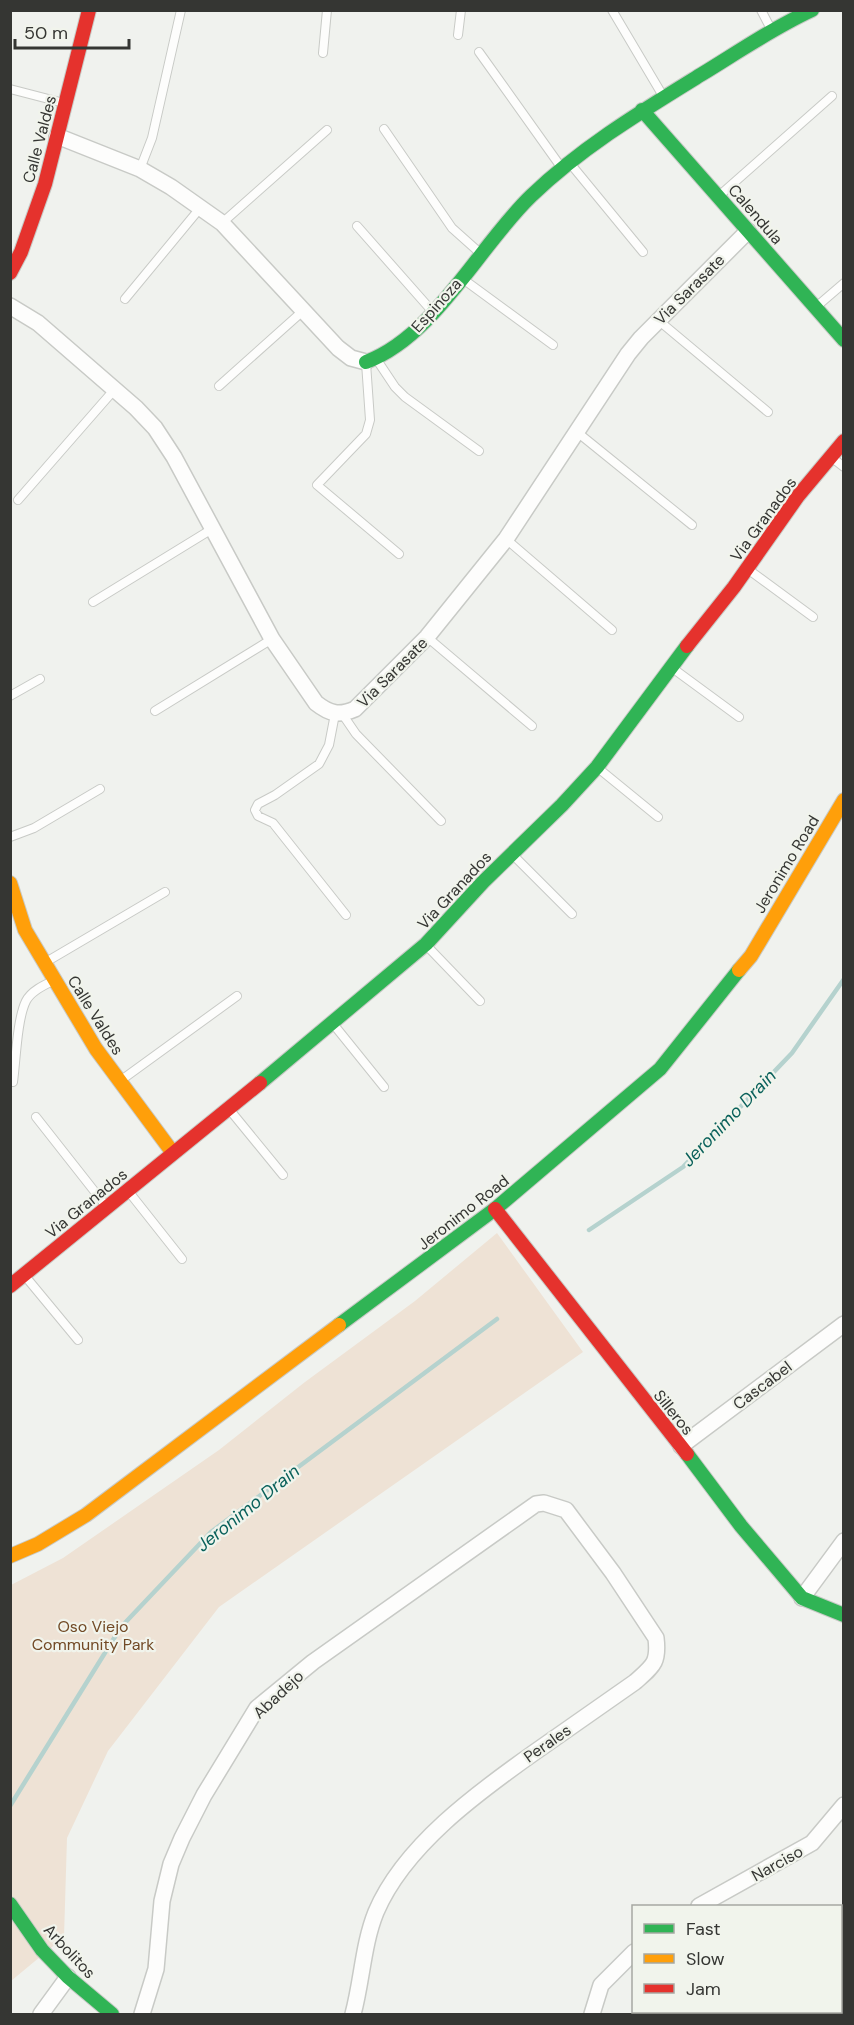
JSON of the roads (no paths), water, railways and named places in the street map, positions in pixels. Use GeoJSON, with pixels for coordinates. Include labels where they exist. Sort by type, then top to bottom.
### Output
{"type":"FeatureCollection","features":[{"type":"Feature","properties":{"kind":"street","name":"Calle Valdes"},"geometry":{"type":"LineString","coordinates":[[10,273],[16,250],[45,184],[89,10]]}},
{"type":"Feature","properties":{"kind":"street","name":"Espinoza"},"geometry":{"type":"LineString","coordinates":[[371,361],[391,352],[434,312],[480,253],[534,191],[565,164],[642,110],[772,31],[812,10]]}},
{"type":"Feature","properties":{"kind":"street","name":"Calendula"},"geometry":{"type":"LineString","coordinates":[[642,110],[843,340]]}},
{"type":"Feature","properties":{"kind":"street"},"geometry":{"type":"LineString","coordinates":[[57,136],[140,169],[201,207],[222,223],[338,348],[351,358],[371,361]]}},
{"type":"Feature","properties":{"kind":"street","name":"Via Sarasate"},"geometry":{"type":"LineString","coordinates":[[10,306],[38,323],[154,428],[174,457],[272,639],[316,703],[325,711],[339,714],[355,710],[427,637],[506,539],[628,354],[657,320],[748,231]]}},
{"type":"Feature","properties":{"kind":"street","name":"Via Granados"},"geometry":{"type":"LineString","coordinates":[[10,1286],[333,1023],[426,944],[483,882],[562,805],[597,767],[635,718],[670,666],[748,569],[782,518],[843,441]]}},
{"type":"Feature","properties":{"kind":"street","name":"Jeronimo Road"},"geometry":{"type":"LineString","coordinates":[[10,1556],[38,1544],[86,1515],[495,1209],[660,1069],[751,956],[843,800]]}},
{"type":"Feature","properties":{"kind":"street","name":"Calle Valdes"},"geometry":{"type":"LineString","coordinates":[[10,883],[25,930],[44,963],[96,1049],[173,1153]]}},
{"type":"Feature","properties":{"kind":"street","name":"Silleros"},"geometry":{"type":"LineString","coordinates":[[495,1209],[741,1526],[802,1598],[843,1615]]}},
{"type":"Feature","properties":{"kind":"street","name":"Cascabel"},"geometry":{"type":"LineString","coordinates":[[681,1446],[843,1324]]}},
{"type":"Feature","properties":{"kind":"street","name":"Abadejo"},"geometry":{"type":"LineString","coordinates":[[142,2014],[156,1969],[162,1901],[171,1864],[204,1795],[258,1708],[313,1662],[536,1504]]}},
{"type":"Feature","properties":{"kind":"street","name":"Perales"},"geometry":{"type":"LineString","coordinates":[[353,2014],[364,1956],[376,1913],[399,1871],[479,1792],[635,1682],[653,1667],[657,1657],[656,1638],[613,1573],[571,1516],[559,1506],[536,1504]]}},
{"type":"Feature","properties":{"kind":"street"},"geometry":{"type":"LineString","coordinates":[[802,1598],[843,1541]]}},
{"type":"Feature","properties":{"kind":"street","name":"Narciso"},"geometry":{"type":"LineString","coordinates":[[701,1905],[812,1843],[843,1805]]}},
{"type":"Feature","properties":{"kind":"street","name":"Arbolitos"},"geometry":{"type":"LineString","coordinates":[[10,1904],[42,1950],[68,1977],[112,2014]]}},
{"type":"Feature","properties":{"kind":"street"},"geometry":{"type":"LineString","coordinates":[[592,2014],[601,1985],[632,1953]]}},
{"type":"Feature","properties":{"kind":"street"},"geometry":{"type":"LineString","coordinates":[[41,2014],[68,1977]]}},
{"type":"Feature","properties":{"kind":"lane"},"geometry":{"type":"LineString","coordinates":[[140,169],[152,138],[181,10]]}},
{"type":"Feature","properties":{"kind":"lane"},"geometry":{"type":"LineString","coordinates":[[323,53],[327,10]]}},
{"type":"Feature","properties":{"kind":"lane"},"geometry":{"type":"LineString","coordinates":[[458,35],[461,10]]}},
{"type":"Feature","properties":{"kind":"lane"},"geometry":{"type":"LineString","coordinates":[[612,10],[664,97]]}},
{"type":"Feature","properties":{"kind":"lane"},"geometry":{"type":"LineString","coordinates":[[761,10],[772,31]]}},
{"type":"Feature","properties":{"kind":"lane"},"geometry":{"type":"LineString","coordinates":[[479,52],[565,164],[643,252]]}},
{"type":"Feature","properties":{"kind":"lane"},"geometry":{"type":"LineString","coordinates":[[10,89],[66,103]]}},
{"type":"Feature","properties":{"kind":"lane"},"geometry":{"type":"LineString","coordinates":[[719,196],[832,96]]}},
{"type":"Feature","properties":{"kind":"lane"},"geometry":{"type":"LineString","coordinates":[[384,129],[452,228],[480,253]]}},
{"type":"Feature","properties":{"kind":"lane"},"geometry":{"type":"LineString","coordinates":[[222,223],[327,130]]}},
{"type":"Feature","properties":{"kind":"lane"},"geometry":{"type":"LineString","coordinates":[[125,299],[201,207]]}},
{"type":"Feature","properties":{"kind":"lane"},"geometry":{"type":"LineString","coordinates":[[357,226],[434,312]]}},
{"type":"Feature","properties":{"kind":"lane"},"geometry":{"type":"LineString","coordinates":[[462,278],[553,345]]}},
{"type":"Feature","properties":{"kind":"lane"},"geometry":{"type":"LineString","coordinates":[[815,308],[843,283]]}},
{"type":"Feature","properties":{"kind":"lane"},"geometry":{"type":"LineString","coordinates":[[219,386],[304,310]]}},
{"type":"Feature","properties":{"kind":"lane"},"geometry":{"type":"LineString","coordinates":[[657,320],[768,412]]}},
{"type":"Feature","properties":{"kind":"lane"},"geometry":{"type":"LineString","coordinates":[[371,361],[405,397],[479,451]]}},
{"type":"Feature","properties":{"kind":"lane"},"geometry":{"type":"LineString","coordinates":[[371,361],[370,420],[366,434],[316,485],[399,554]]}},
{"type":"Feature","properties":{"kind":"lane"},"geometry":{"type":"LineString","coordinates":[[18,500],[114,390]]}},
{"type":"Feature","properties":{"kind":"lane"},"geometry":{"type":"LineString","coordinates":[[577,432],[692,525]]}},
{"type":"Feature","properties":{"kind":"lane"},"geometry":{"type":"LineString","coordinates":[[830,456],[843,467]]}},
{"type":"Feature","properties":{"kind":"lane"},"geometry":{"type":"LineString","coordinates":[[93,602],[212,529]]}},
{"type":"Feature","properties":{"kind":"lane"},"geometry":{"type":"LineString","coordinates":[[506,539],[612,630]]}},
{"type":"Feature","properties":{"kind":"lane"},"geometry":{"type":"LineString","coordinates":[[748,569],[813,617]]}},
{"type":"Feature","properties":{"kind":"lane"},"geometry":{"type":"LineString","coordinates":[[427,637],[532,726]]}},
{"type":"Feature","properties":{"kind":"lane"},"geometry":{"type":"LineString","coordinates":[[155,711],[272,639]]}},
{"type":"Feature","properties":{"kind":"lane"},"geometry":{"type":"LineString","coordinates":[[670,666],[739,717]]}},
{"type":"Feature","properties":{"kind":"lane"},"geometry":{"type":"LineString","coordinates":[[10,696],[40,679]]}},
{"type":"Feature","properties":{"kind":"lane"},"geometry":{"type":"LineString","coordinates":[[339,714],[441,821]]}},
{"type":"Feature","properties":{"kind":"lane"},"geometry":{"type":"LineString","coordinates":[[339,714],[329,745],[319,764],[258,804],[255,810],[258,816],[273,823],[346,915]]}},
{"type":"Feature","properties":{"kind":"lane"},"geometry":{"type":"LineString","coordinates":[[597,767],[658,817]]}},
{"type":"Feature","properties":{"kind":"lane"},"geometry":{"type":"LineString","coordinates":[[10,837],[34,828],[100,789]]}},
{"type":"Feature","properties":{"kind":"lane"},"geometry":{"type":"LineString","coordinates":[[512,854],[572,914]]}},
{"type":"Feature","properties":{"kind":"lane"},"geometry":{"type":"LineString","coordinates":[[44,963],[165,891]]}},
{"type":"Feature","properties":{"kind":"lane"},"geometry":{"type":"LineString","coordinates":[[426,944],[480,1001]]}},
{"type":"Feature","properties":{"kind":"lane"},"geometry":{"type":"LineString","coordinates":[[13,1082],[21,1020],[26,1000],[32,993],[55,980]]}},
{"type":"Feature","properties":{"kind":"lane"},"geometry":{"type":"LineString","coordinates":[[119,1082],[237,996]]}},
{"type":"Feature","properties":{"kind":"lane"},"geometry":{"type":"LineString","coordinates":[[333,1023],[384,1087]]}},
{"type":"Feature","properties":{"kind":"lane"},"geometry":{"type":"LineString","coordinates":[[228,1108],[283,1175]]}},
{"type":"Feature","properties":{"kind":"lane"},"geometry":{"type":"LineString","coordinates":[[36,1118],[106,1208]]}},
{"type":"Feature","properties":{"kind":"lane"},"geometry":{"type":"LineString","coordinates":[[128,1191],[182,1259]]}},
{"type":"Feature","properties":{"kind":"lane"},"geometry":{"type":"LineString","coordinates":[[24,1274],[78,1340]]}},
{"type":"Feature","properties":{"kind":"waterway","name":"Jeronimo Drain"},"geometry":{"type":"LineString","coordinates":[[589,1230],[683,1167],[792,1053],[844,979]]}},
{"type":"Feature","properties":{"kind":"waterway","name":"Jeronimo Drain"},"geometry":{"type":"LineString","coordinates":[[10,1806],[121,1627],[211,1532],[497,1319]]}},
{"type":"Feature","properties":{"kind":"park label","name":"Oso Viejo Community Park"},"geometry":{"type":"Point","coordinates":[93,1635]}}]}
